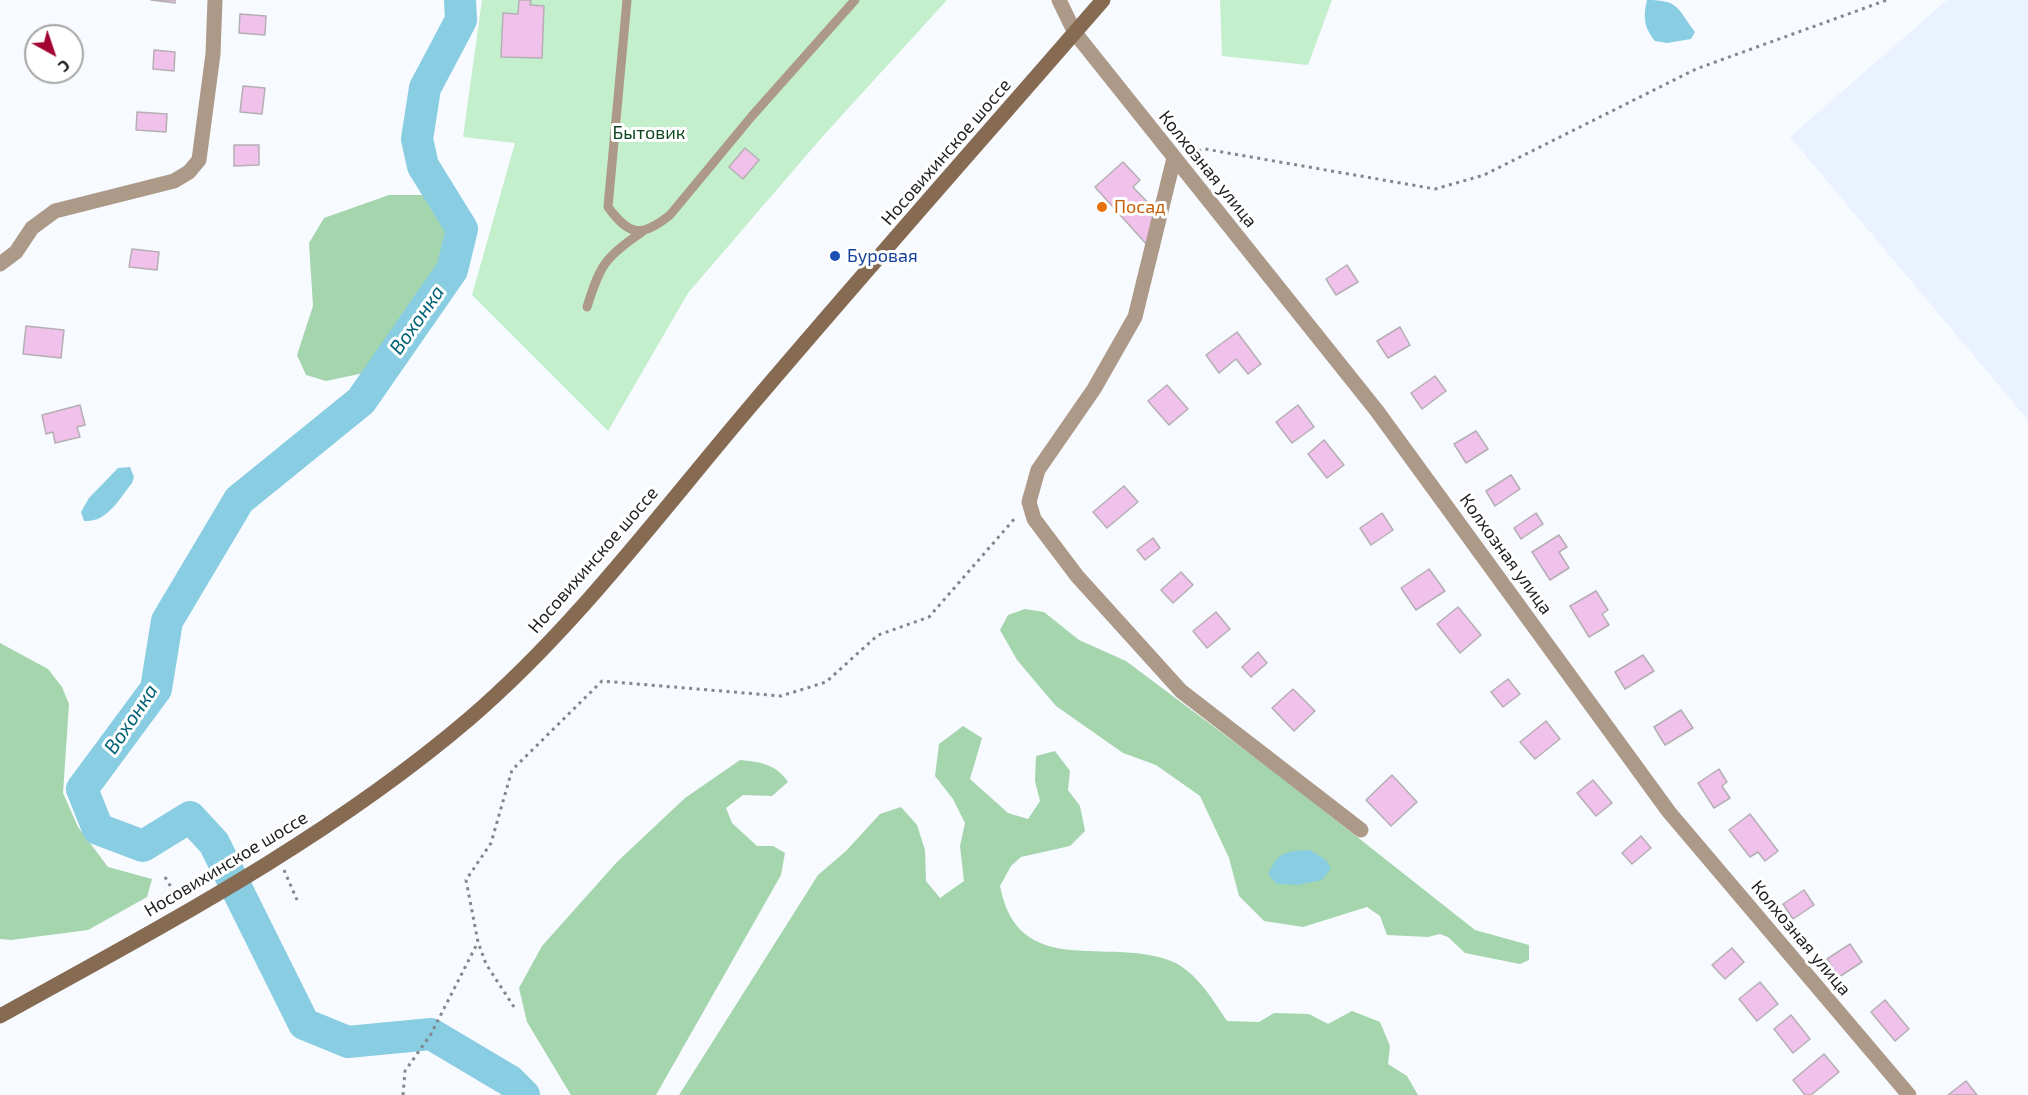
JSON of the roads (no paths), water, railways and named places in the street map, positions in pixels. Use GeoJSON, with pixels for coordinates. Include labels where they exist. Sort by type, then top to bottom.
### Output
{"type":"FeatureCollection","features":[{"type":"Feature","properties":{"kind":"main road","name":"Носовихинское шоссе"},"geometry":{"type":"LineString","coordinates":[[0,1016],[186,913],[278,858],[366,800],[470,718],[560,631],[759,396],[1103,0]]}},
{"type":"Feature","properties":{"kind":"street"},"geometry":{"type":"LineString","coordinates":[[0,264],[16,252],[32,228],[55,211],[174,181],[189,172],[199,160],[213,54],[215,0]]}},
{"type":"Feature","properties":{"kind":"street","name":"Колхозная улица"},"geometry":{"type":"LineString","coordinates":[[1059,0],[1075,33],[1377,411],[1669,812],[1909,1095]]}},
{"type":"Feature","properties":{"kind":"street"},"geometry":{"type":"LineString","coordinates":[[1174,158],[1135,317],[1095,389],[1038,470],[1029,502],[1034,519],[1077,576],[1181,691],[1361,830]]}},
{"type":"Feature","properties":{"kind":"lane"},"geometry":{"type":"LineString","coordinates":[[627,0],[608,207],[630,230],[642,232]]}},
{"type":"Feature","properties":{"kind":"lane"},"geometry":{"type":"LineString","coordinates":[[587,307],[597,272],[614,251],[642,232],[655,227],[670,215],[855,0]]}},
{"type":"Feature","properties":{"kind":"water"},"geometry":{"type":"Polygon","coordinates":[[[1647,0],[1658,0],[1676,7],[1695,32],[1691,39],[1667,43],[1655,41],[1645,22],[1647,0]]]}},
{"type":"Feature","properties":{"kind":"water"},"geometry":{"type":"Polygon","coordinates":[[[130,467],[134,477],[132,483],[112,509],[92,521],[84,521],[81,512],[89,498],[118,468],[130,467]]]}},
{"type":"Feature","properties":{"kind":"water"},"geometry":{"type":"Polygon","coordinates":[[[1310,850],[1326,860],[1331,868],[1322,880],[1298,885],[1277,884],[1268,874],[1276,861],[1284,854],[1310,850]]]}},
{"type":"Feature","properties":{"kind":"waterway","name":"Вохонка"},"geometry":{"type":"LineString","coordinates":[[460,0],[461,20],[425,88],[417,139],[423,166],[462,229],[452,270],[361,401],[239,500],[167,621],[156,689],[82,789],[98,829],[143,846],[190,817],[214,843],[304,1024],[348,1042],[431,1034],[510,1081],[524,1095]]}},
{"type":"Feature","properties":{"kind":"place","name":"Посад"},"geometry":{"type":"Point","coordinates":[1102,207]}},
{"type":"Feature","properties":{"kind":"place","name":"Буровая"},"geometry":{"type":"Point","coordinates":[835,256]}},
{"type":"Feature","properties":{"kind":"park label","name":"Бытовик"},"geometry":{"type":"Point","coordinates":[649,133]}}]}
